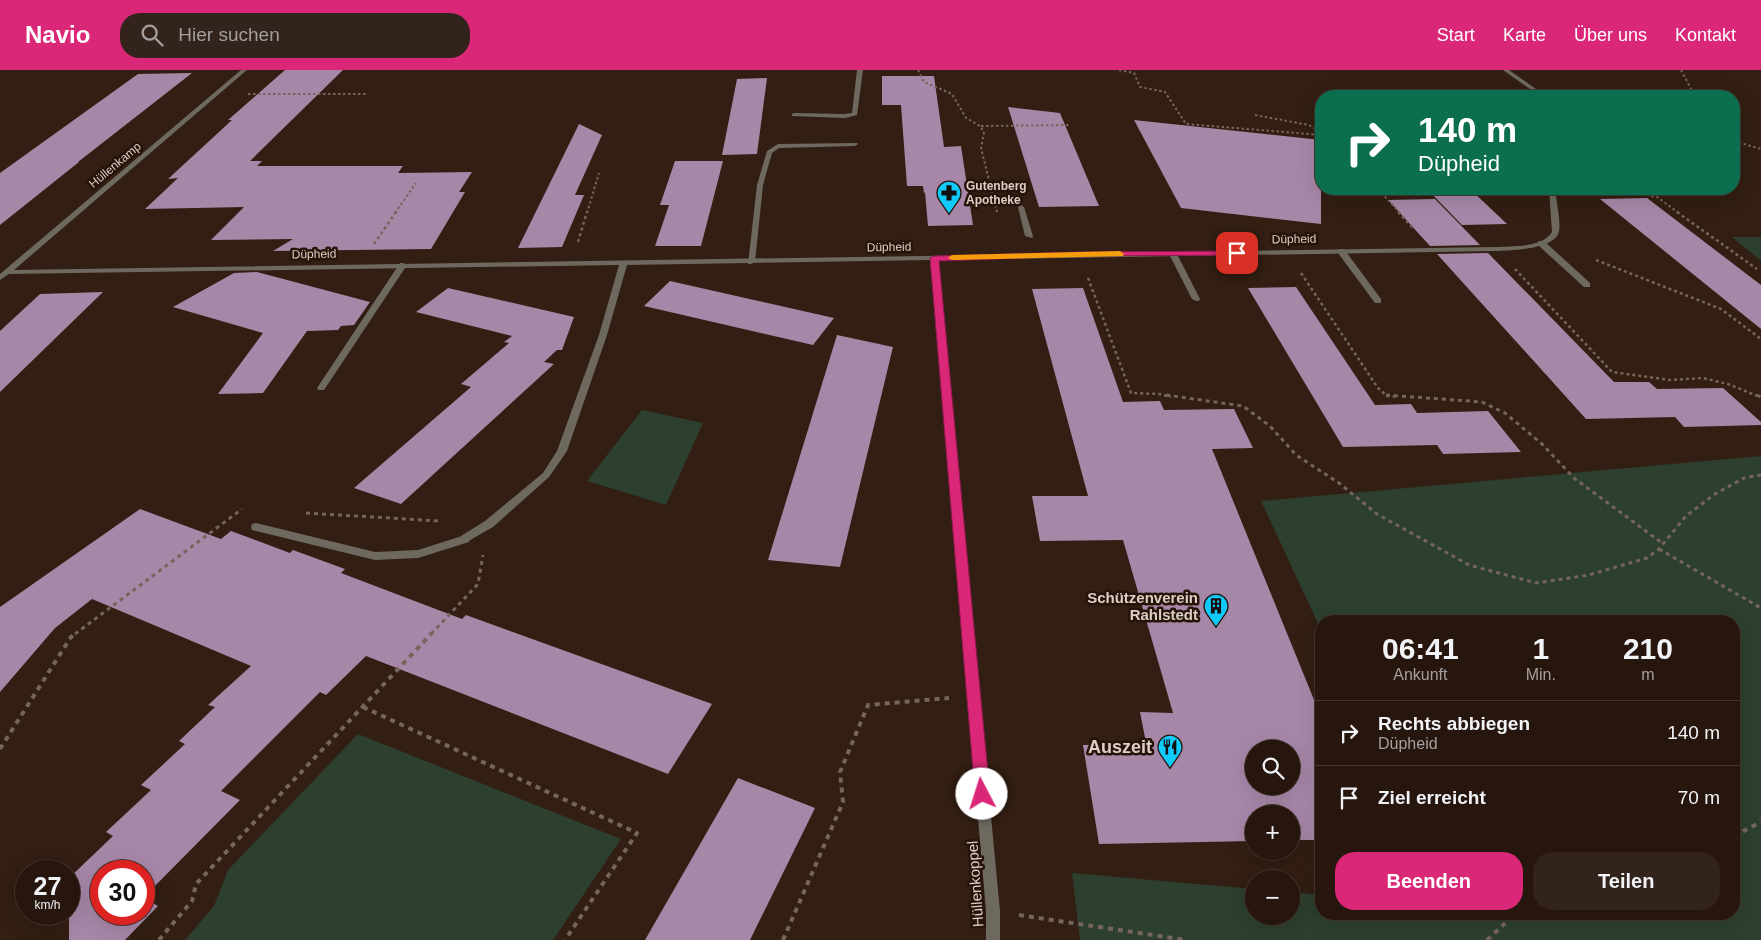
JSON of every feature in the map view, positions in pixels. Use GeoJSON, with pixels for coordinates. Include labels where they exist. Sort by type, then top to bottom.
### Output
{"type":"FeatureCollection","features":[{"type":"Feature","properties":{"kind":"street","name":"Hüllenkamp"},"geometry":{"type":"LineString","coordinates":[[0,278],[244,70]]}},
{"type":"Feature","properties":{"kind":"street"},"geometry":{"type":"LineString","coordinates":[[794,115],[846,116],[855,114],[860,70]]}},
{"type":"Feature","properties":{"kind":"street"},"geometry":{"type":"LineString","coordinates":[[1506,70],[1534,90]]}},
{"type":"Feature","properties":{"kind":"street"},"geometry":{"type":"LineString","coordinates":[[751,262],[760,184],[769,152],[778,146],[855,144]]}},
{"type":"Feature","properties":{"kind":"street"},"geometry":{"type":"LineString","coordinates":[[1553,195],[1556,232],[1554,238],[1541,243],[1587,285]]}},
{"type":"Feature","properties":{"kind":"street"},"geometry":{"type":"LineString","coordinates":[[1021,207],[1028,236]]}},
{"type":"Feature","properties":{"kind":"street","name":"Düpheid"},"geometry":{"type":"LineString","coordinates":[[7,272],[1496,249],[1541,243]]}},
{"type":"Feature","properties":{"kind":"street"},"geometry":{"type":"LineString","coordinates":[[1341,251],[1378,301]]}},
{"type":"Feature","properties":{"kind":"street"},"geometry":{"type":"LineString","coordinates":[[1173,254],[1196,299]]}},
{"type":"Feature","properties":{"kind":"street","name":"Hüllenkoppel"},"geometry":{"type":"LineString","coordinates":[[934,258],[993,911],[993,940]]}},
{"type":"Feature","properties":{"kind":"street"},"geometry":{"type":"LineString","coordinates":[[256,527],[375,556],[418,554],[465,539],[489,524],[546,475],[562,451],[603,335],[622,264]]}},
{"type":"Feature","properties":{"kind":"street"},"geometry":{"type":"LineString","coordinates":[[321,388],[403,266]]}},
{"type":"Feature","properties":{"kind":"path"},"geometry":{"type":"LineString","coordinates":[[918,70],[924,82],[952,94],[966,118],[980,126],[984,132],[981,148],[999,219]]}},
{"type":"Feature","properties":{"kind":"path"},"geometry":{"type":"LineString","coordinates":[[1118,70],[1134,72],[1140,88],[1165,92],[1186,124],[1315,134]]}},
{"type":"Feature","properties":{"kind":"path"},"geometry":{"type":"LineString","coordinates":[[1681,70],[1692,90]]}},
{"type":"Feature","properties":{"kind":"path"},"geometry":{"type":"LineString","coordinates":[[215,95],[368,94]]}},
{"type":"Feature","properties":{"kind":"path"},"geometry":{"type":"LineString","coordinates":[[1255,115],[1309,125],[1315,130]]}},
{"type":"Feature","properties":{"kind":"path"},"geometry":{"type":"LineString","coordinates":[[980,126],[1071,125]]}},
{"type":"Feature","properties":{"kind":"path"},"geometry":{"type":"LineString","coordinates":[[1740,144],[1761,149]]}},
{"type":"Feature","properties":{"kind":"path"},"geometry":{"type":"LineString","coordinates":[[571,264],[599,173]]}},
{"type":"Feature","properties":{"kind":"path"},"geometry":{"type":"LineString","coordinates":[[360,266],[416,182]]}},
{"type":"Feature","properties":{"kind":"path"},"geometry":{"type":"LineString","coordinates":[[1383,195],[1433,250]]}},
{"type":"Feature","properties":{"kind":"path"},"geometry":{"type":"LineString","coordinates":[[1646,195],[1657,197],[1757,269]]}},
{"type":"Feature","properties":{"kind":"path"},"geometry":{"type":"LineString","coordinates":[[1496,249],[1612,372],[1670,380],[1703,378],[1728,384],[1761,397]]}},
{"type":"Feature","properties":{"kind":"path"},"geometry":{"type":"LineString","coordinates":[[1287,252],[1378,388],[1387,396],[1482,402],[1505,413],[1542,444],[1574,478],[1662,543]]}},
{"type":"Feature","properties":{"kind":"path"},"geometry":{"type":"LineString","coordinates":[[1079,254],[1131,392],[1243,406],[1270,426],[1296,455],[1339,483],[1377,514],[1469,565],[1536,583],[1589,575],[1647,558],[1659,549],[1686,516],[1714,494],[1744,478],[1761,475]]}},
{"type":"Feature","properties":{"kind":"path"},"geometry":{"type":"LineString","coordinates":[[1594,259],[1721,309],[1761,339]]}},
{"type":"Feature","properties":{"kind":"path"},"geometry":{"type":"LineString","coordinates":[[0,749],[71,637],[240,508],[250,509]]}},
{"type":"Feature","properties":{"kind":"path"},"geometry":{"type":"LineString","coordinates":[[159,940],[192,901],[196,884],[478,584],[489,524],[300,512]]}},
{"type":"Feature","properties":{"kind":"path"},"geometry":{"type":"LineString","coordinates":[[1659,549],[1761,608]]}},
{"type":"Feature","properties":{"kind":"path"},"geometry":{"type":"LineString","coordinates":[[783,940],[843,802],[840,772],[868,705],[974,695]]}},
{"type":"Feature","properties":{"kind":"path"},"geometry":{"type":"LineString","coordinates":[[363,707],[637,833],[565,940]]}},
{"type":"Feature","properties":{"kind":"path"},"geometry":{"type":"LineString","coordinates":[[1740,833],[1761,822]]}},
{"type":"Feature","properties":{"kind":"path"},"geometry":{"type":"LineString","coordinates":[[993,911],[1186,940]]}},
{"type":"Feature","properties":{"kind":"path"},"geometry":{"type":"LineString","coordinates":[[1487,940],[1509,920]]}},
{"type":"Feature","properties":{"kind":"green space"},"geometry":{"type":"Polygon","coordinates":[[[1732,237],[1761,237],[1761,261],[1732,237]]]}},
{"type":"Feature","properties":{"kind":"green space"},"geometry":{"type":"Polygon","coordinates":[[[642,410],[703,423],[666,505],[587,481],[642,410]]]}},
{"type":"Feature","properties":{"kind":"green space"},"geometry":{"type":"Polygon","coordinates":[[[1761,456],[1761,940],[1080,940],[1072,873],[1245,888],[1245,925],[1300,925],[1300,893],[1315,894],[1315,920],[1740,920],[1740,615],[1315,615],[1315,617],[1261,501],[1761,456]]]}},
{"type":"Feature","properties":{"kind":"green space"},"geometry":{"type":"Polygon","coordinates":[[[358,734],[621,839],[553,940],[185,940],[214,906],[228,870],[358,734]]]}},
{"type":"Feature","properties":{"kind":"building"},"geometry":{"type":"Polygon","coordinates":[[[285,70],[343,70],[250,161],[262,161],[257,166],[403,166],[398,173],[472,172],[459,192],[465,192],[431,249],[273,251],[293,239],[211,240],[244,207],[145,209],[178,178],[168,179],[232,120],[228,120],[285,70]]]}},
{"type":"Feature","properties":{"kind":"building"},"geometry":{"type":"Polygon","coordinates":[[[192,73],[0,225],[0,173],[138,74],[192,73]]]}},
{"type":"Feature","properties":{"kind":"building"},"geometry":{"type":"Polygon","coordinates":[[[882,76],[934,76],[944,147],[961,146],[973,225],[928,226],[923,186],[907,186],[901,105],[882,105],[882,76]]]}},
{"type":"Feature","properties":{"kind":"building"},"geometry":{"type":"Polygon","coordinates":[[[767,78],[757,154],[722,155],[737,79],[767,78]]]}},
{"type":"Feature","properties":{"kind":"building"},"geometry":{"type":"Polygon","coordinates":[[[1008,107],[1060,113],[1099,206],[1039,207],[1008,107]]]}},
{"type":"Feature","properties":{"kind":"building"},"geometry":{"type":"Polygon","coordinates":[[[1134,120],[1315,139],[1315,195],[1321,195],[1321,224],[1181,208],[1134,120]]]}},
{"type":"Feature","properties":{"kind":"building"},"geometry":{"type":"Polygon","coordinates":[[[579,124],[602,135],[575,195],[584,195],[562,247],[518,248],[579,124]]]}},
{"type":"Feature","properties":{"kind":"building"},"geometry":{"type":"Polygon","coordinates":[[[675,161],[723,161],[701,246],[655,246],[669,205],[660,205],[675,161]]]}},
{"type":"Feature","properties":{"kind":"building"},"geometry":{"type":"Polygon","coordinates":[[[1433,195],[1476,195],[1507,224],[1462,225],[1433,195]]]}},
{"type":"Feature","properties":{"kind":"building"},"geometry":{"type":"Polygon","coordinates":[[[1647,198],[1761,285],[1761,329],[1600,199],[1647,198]]]}},
{"type":"Feature","properties":{"kind":"building"},"geometry":{"type":"Polygon","coordinates":[[[1435,199],[1480,245],[1430,246],[1388,200],[1435,199]]]}},
{"type":"Feature","properties":{"kind":"building"},"geometry":{"type":"Polygon","coordinates":[[[1488,253],[1614,382],[1649,382],[1657,389],[1723,388],[1761,422],[1761,425],[1684,427],[1675,417],[1586,419],[1437,254],[1488,253]]]}},
{"type":"Feature","properties":{"kind":"building"},"geometry":{"type":"Polygon","coordinates":[[[257,272],[370,302],[354,325],[341,326],[338,330],[307,331],[263,393],[218,394],[263,333],[173,307],[234,273],[257,272]]]}},
{"type":"Feature","properties":{"kind":"building"},"geometry":{"type":"Polygon","coordinates":[[[670,281],[834,318],[813,345],[644,306],[670,281]]]}},
{"type":"Feature","properties":{"kind":"building"},"geometry":{"type":"Polygon","coordinates":[[[1296,287],[1375,405],[1411,404],[1417,413],[1488,411],[1521,452],[1443,454],[1437,445],[1343,447],[1248,288],[1296,287]]]}},
{"type":"Feature","properties":{"kind":"building"},"geometry":{"type":"Polygon","coordinates":[[[448,288],[574,317],[562,350],[557,350],[544,362],[554,364],[401,504],[354,488],[471,387],[461,384],[509,343],[504,342],[512,336],[416,312],[448,288]]]}},
{"type":"Feature","properties":{"kind":"building"},"geometry":{"type":"Polygon","coordinates":[[[1083,288],[1123,402],[1160,401],[1164,410],[1234,409],[1253,448],[1212,449],[1315,702],[1315,840],[1300,840],[1300,805],[1245,805],[1245,841],[1099,844],[1083,745],[1146,743],[1140,712],[1173,713],[1123,540],[1040,541],[1032,496],[1088,496],[1032,289],[1083,288]]]}},
{"type":"Feature","properties":{"kind":"building"},"geometry":{"type":"Polygon","coordinates":[[[103,292],[0,392],[0,331],[40,294],[103,292]]]}},
{"type":"Feature","properties":{"kind":"building"},"geometry":{"type":"Polygon","coordinates":[[[837,335],[893,347],[840,567],[768,560],[837,335]]]}},
{"type":"Feature","properties":{"kind":"building"},"geometry":{"type":"Polygon","coordinates":[[[140,509],[221,539],[231,531],[290,553],[293,550],[345,569],[341,573],[462,619],[466,615],[712,704],[668,774],[366,656],[326,695],[320,692],[221,791],[240,800],[155,886],[155,860],[90,860],[90,925],[140,925],[125,940],[69,940],[69,925],[80,925],[80,868],[113,836],[106,832],[151,790],[141,785],[185,744],[179,741],[215,707],[208,705],[251,666],[92,599],[55,628],[0,692],[0,607],[140,509]]]}},
{"type":"Feature","properties":{"kind":"building"},"geometry":{"type":"Polygon","coordinates":[[[738,778],[815,808],[750,940],[645,940],[738,778]]]}},
{"type":"Feature","properties":{"kind":"slow traffic"},"geometry":{"type":"LineString","coordinates":[[952,258],[1120,254]]}},
{"type":"Feature","properties":{"kind":"place","name":"Gutenberg Apotheke"},"geometry":{"type":"Point","coordinates":[949,214]}},
{"type":"Feature","properties":{"kind":"place","name":"Schützenverein Rahlstedt"},"geometry":{"type":"Point","coordinates":[1216,627]}},
{"type":"Feature","properties":{"kind":"place","name":"Auszeit"},"geometry":{"type":"Point","coordinates":[1170,768]}},
{"type":"Feature","properties":{"kind":"route"},"geometry":{"type":"LineString","coordinates":[[982,794],[934,258],[1079,254],[1237,253]]}}]}
